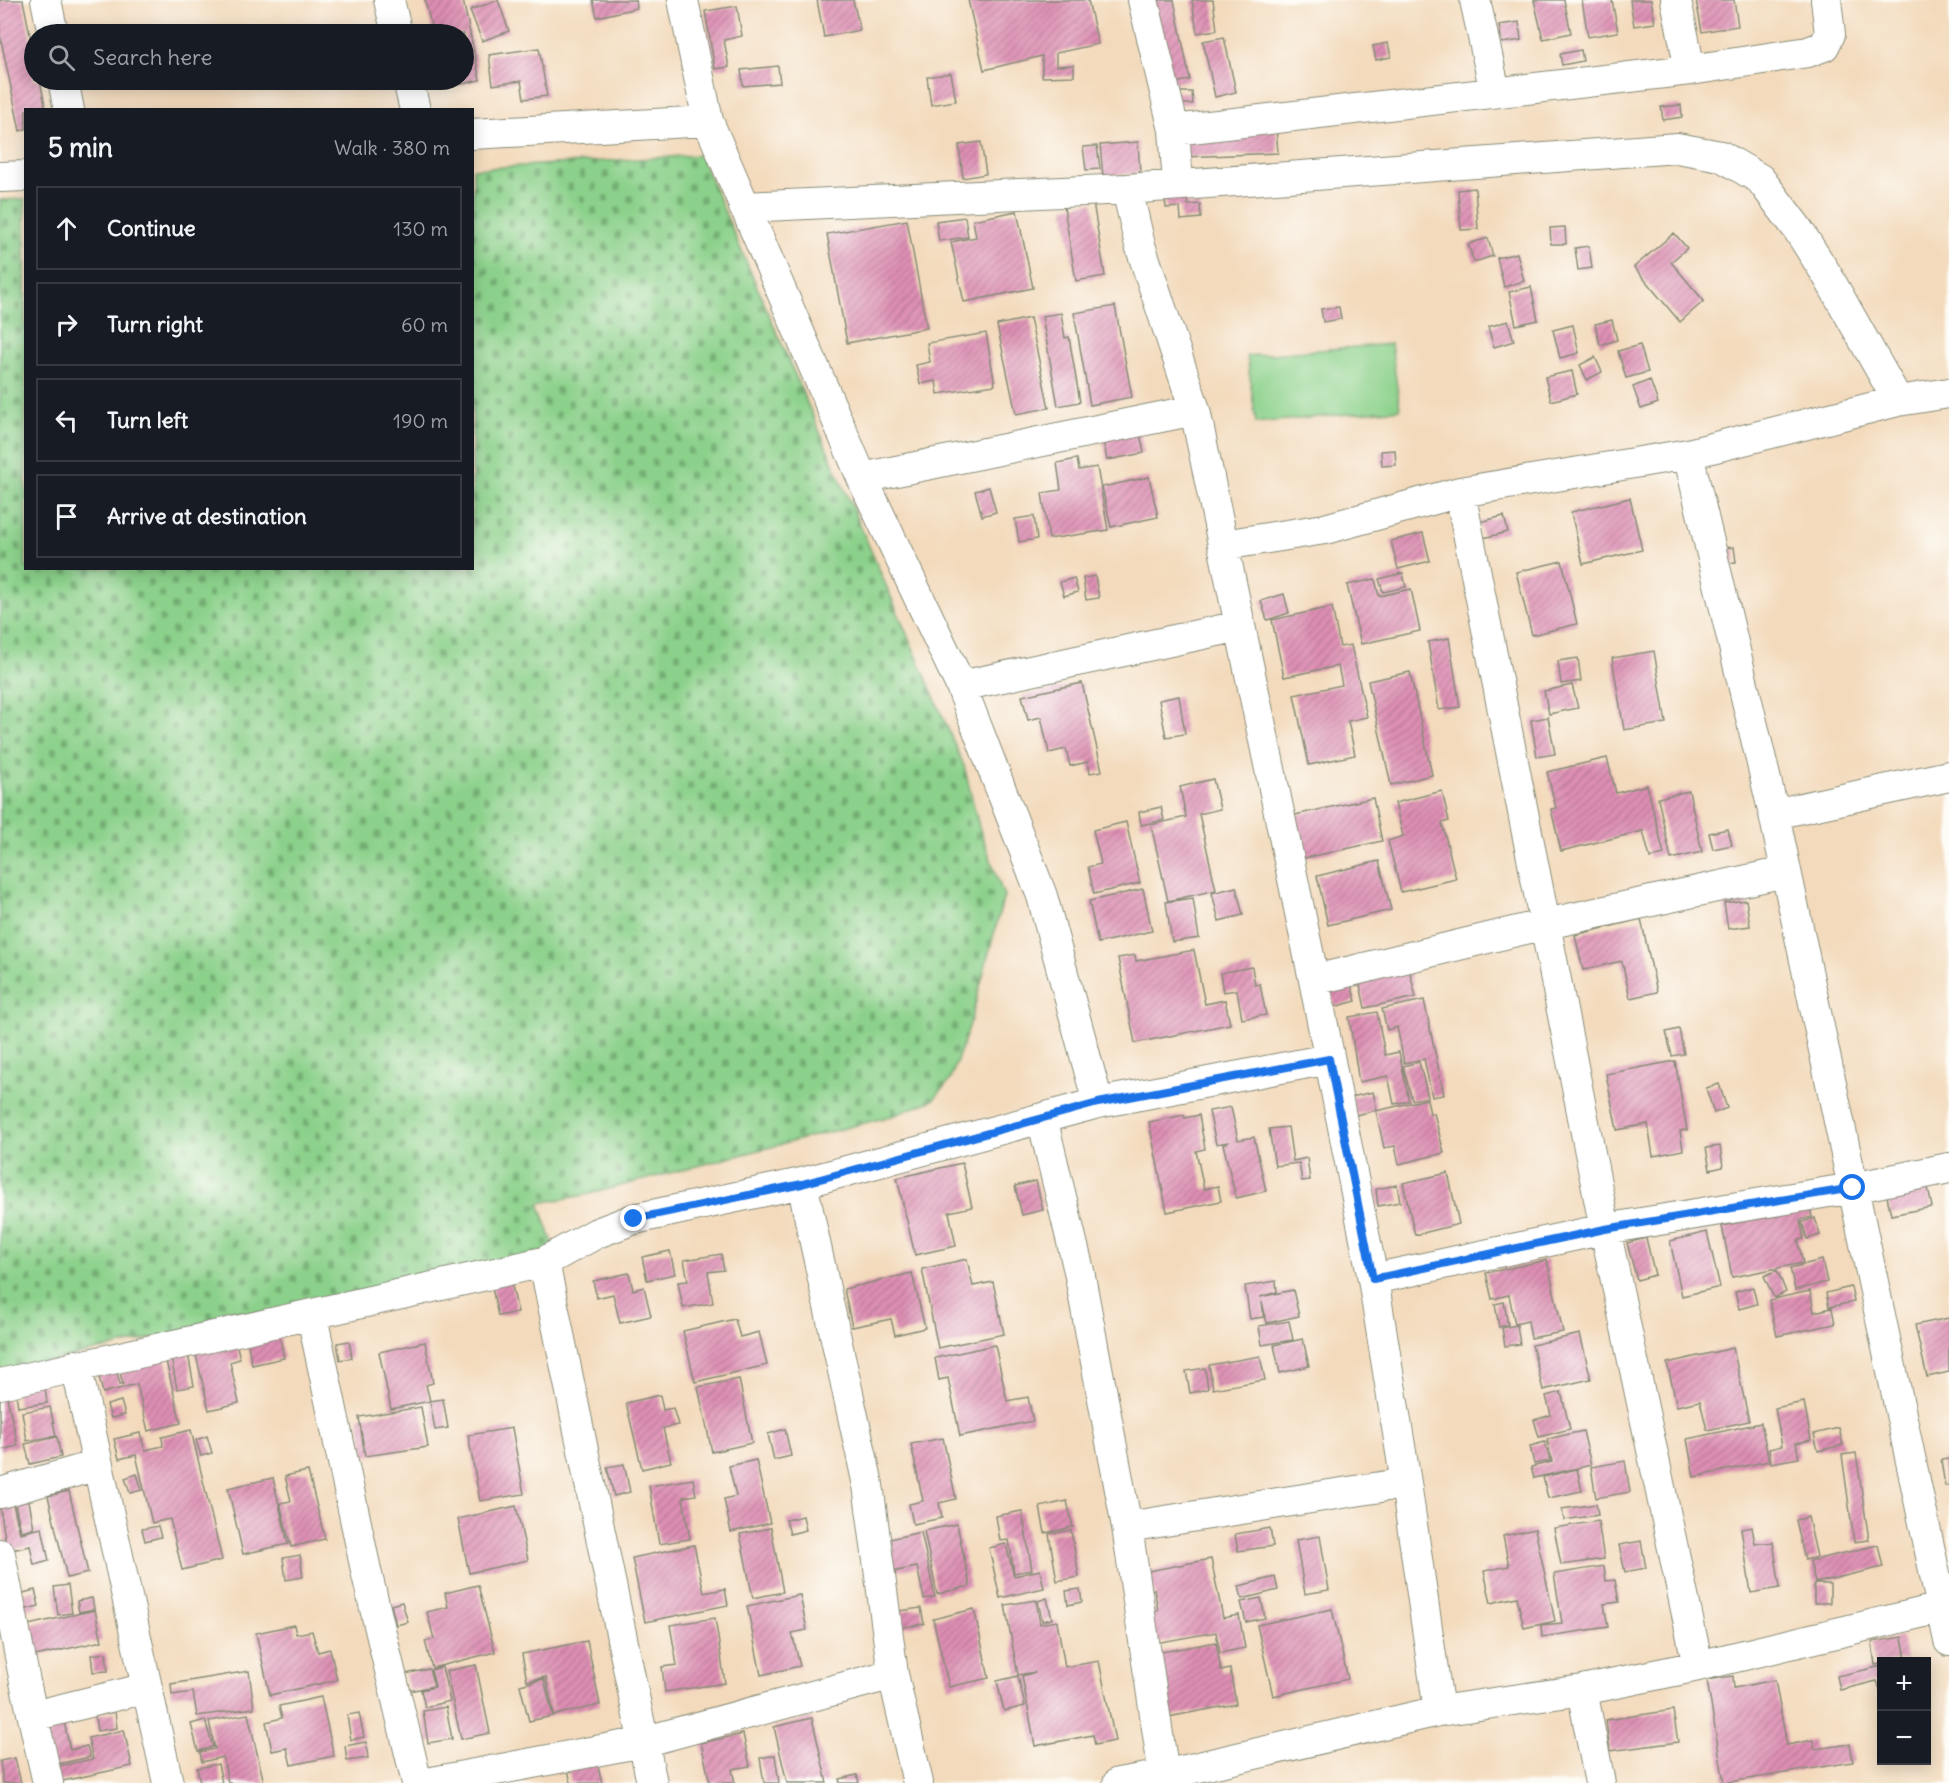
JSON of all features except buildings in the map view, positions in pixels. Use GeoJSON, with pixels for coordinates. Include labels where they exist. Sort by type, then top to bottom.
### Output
{"type":"FeatureCollection","features":[{"type":"Feature","properties":{"kind":"street"},"geometry":{"type":"LineString","coordinates":[[46,0],[51,24]]}},
{"type":"Feature","properties":{"kind":"street"},"geometry":{"type":"LineString","coordinates":[[389,0],[395,24]]}},
{"type":"Feature","properties":{"kind":"street"},"geometry":{"type":"LineString","coordinates":[[683,0],[708,121],[862,478],[961,686],[1042,896],[1098,1103]]}},
{"type":"Feature","properties":{"kind":"street"},"geometry":{"type":"LineString","coordinates":[[1143,0],[1174,130],[1178,184]]}},
{"type":"Feature","properties":{"kind":"street"},"geometry":{"type":"LineString","coordinates":[[1475,0],[1495,92]]}},
{"type":"Feature","properties":{"kind":"street"},"geometry":{"type":"LineString","coordinates":[[1676,0],[1690,70]]}},
{"type":"Feature","properties":{"kind":"street"},"geometry":{"type":"LineString","coordinates":[[1174,130],[1690,70],[1808,52],[1824,46],[1830,34],[1826,0]]}},
{"type":"Feature","properties":{"kind":"street"},"geometry":{"type":"LineString","coordinates":[[65,90],[69,108]]}},
{"type":"Feature","properties":{"kind":"street"},"geometry":{"type":"LineString","coordinates":[[410,90],[415,108]]}},
{"type":"Feature","properties":{"kind":"street"},"geometry":{"type":"LineString","coordinates":[[474,134],[708,121]]}},
{"type":"Feature","properties":{"kind":"street"},"geometry":{"type":"LineString","coordinates":[[744,207],[1128,189],[1677,148],[1721,156],[1760,179],[1797,228],[1898,401]]}},
{"type":"Feature","properties":{"kind":"street"},"geometry":{"type":"LineString","coordinates":[[0,177],[24,176]]}},
{"type":"Feature","properties":{"kind":"street"},"geometry":{"type":"LineString","coordinates":[[1128,189],[1140,245],[1195,410],[1314,980],[1373,1279],[1406,1483],[1439,1711]]}},
{"type":"Feature","properties":{"kind":"street"},"geometry":{"type":"LineString","coordinates":[[1223,545],[1324,529],[1460,492],[1688,454],[1898,401],[1949,393]]}},
{"type":"Feature","properties":{"kind":"street"},"geometry":{"type":"LineString","coordinates":[[862,478],[1195,410]]}},
{"type":"Feature","properties":{"kind":"street"},"geometry":{"type":"LineString","coordinates":[[1688,454],[1773,814],[1853,1188],[1942,1576],[1941,1608],[1949,1641]]}},
{"type":"Feature","properties":{"kind":"street"},"geometry":{"type":"LineString","coordinates":[[1460,492],[1605,1229],[1698,1666]]}},
{"type":"Feature","properties":{"kind":"street"},"geometry":{"type":"LineString","coordinates":[[961,686],[1240,626]]}},
{"type":"Feature","properties":{"kind":"street"},"geometry":{"type":"LineString","coordinates":[[1773,814],[1949,776]]}},
{"type":"Feature","properties":{"kind":"street"},"geometry":{"type":"LineString","coordinates":[[1314,980],[1546,924],[1785,872]]}},
{"type":"Feature","properties":{"kind":"street"},"geometry":{"type":"LineString","coordinates":[[0,1384],[76,1365],[312,1316],[544,1262],[597,1233],[634,1219],[802,1184],[1098,1103],[1329,1059]]}},
{"type":"Feature","properties":{"kind":"street"},"geometry":{"type":"LineString","coordinates":[[1042,1118],[1079,1271],[1127,1527],[1164,1775]]}},
{"type":"Feature","properties":{"kind":"street"},"geometry":{"type":"LineString","coordinates":[[1373,1279],[1605,1229],[1853,1188],[1949,1168]]}},
{"type":"Feature","properties":{"kind":"street"},"geometry":{"type":"LineString","coordinates":[[802,1184],[868,1485],[893,1674],[918,1783]]}},
{"type":"Feature","properties":{"kind":"street"},"geometry":{"type":"LineString","coordinates":[[544,1262],[652,1783]]}},
{"type":"Feature","properties":{"kind":"street"},"geometry":{"type":"LineString","coordinates":[[312,1316],[367,1575],[417,1783]]}},
{"type":"Feature","properties":{"kind":"street"},"geometry":{"type":"LineString","coordinates":[[76,1365],[168,1783]]}},
{"type":"Feature","properties":{"kind":"street"},"geometry":{"type":"LineString","coordinates":[[0,1493],[98,1465]]}},
{"type":"Feature","properties":{"kind":"street"},"geometry":{"type":"LineString","coordinates":[[1127,1527],[1406,1483]]}},
{"type":"Feature","properties":{"kind":"street"},"geometry":{"type":"LineString","coordinates":[[0,1554],[12,1684],[33,1716],[48,1783]]}},
{"type":"Feature","properties":{"kind":"street"},"geometry":{"type":"LineString","coordinates":[[1118,1783],[1164,1775],[1439,1711],[1582,1690],[1698,1666],[1941,1608]]}},
{"type":"Feature","properties":{"kind":"street"},"geometry":{"type":"LineString","coordinates":[[427,1783],[643,1742],[893,1674]]}},
{"type":"Feature","properties":{"kind":"street"},"geometry":{"type":"LineString","coordinates":[[33,1716],[147,1688]]}},
{"type":"Feature","properties":{"kind":"street"},"geometry":{"type":"LineString","coordinates":[[1582,1690],[1600,1783]]}},
{"type":"Feature","properties":{"kind":"green space"},"geometry":{"type":"Polygon","coordinates":[[[700,155],[964,766],[979,827],[1004,896],[969,1027],[950,1080],[933,1100],[892,1116],[585,1195],[539,1203],[555,1249],[0,1372],[0,200],[24,199],[24,570],[474,570],[474,169],[700,155]]]}},
{"type":"Feature","properties":{"kind":"green space"},"geometry":{"type":"Polygon","coordinates":[[[1391,344],[1400,409],[1256,423],[1247,356],[1391,344]]]}},
{"type":"Feature","properties":{"kind":"route"},"geometry":{"type":"LineString","coordinates":[[634,1219],[802,1184],[1098,1103],[1329,1059],[1373,1279],[1605,1229],[1853,1188]]}}]}
